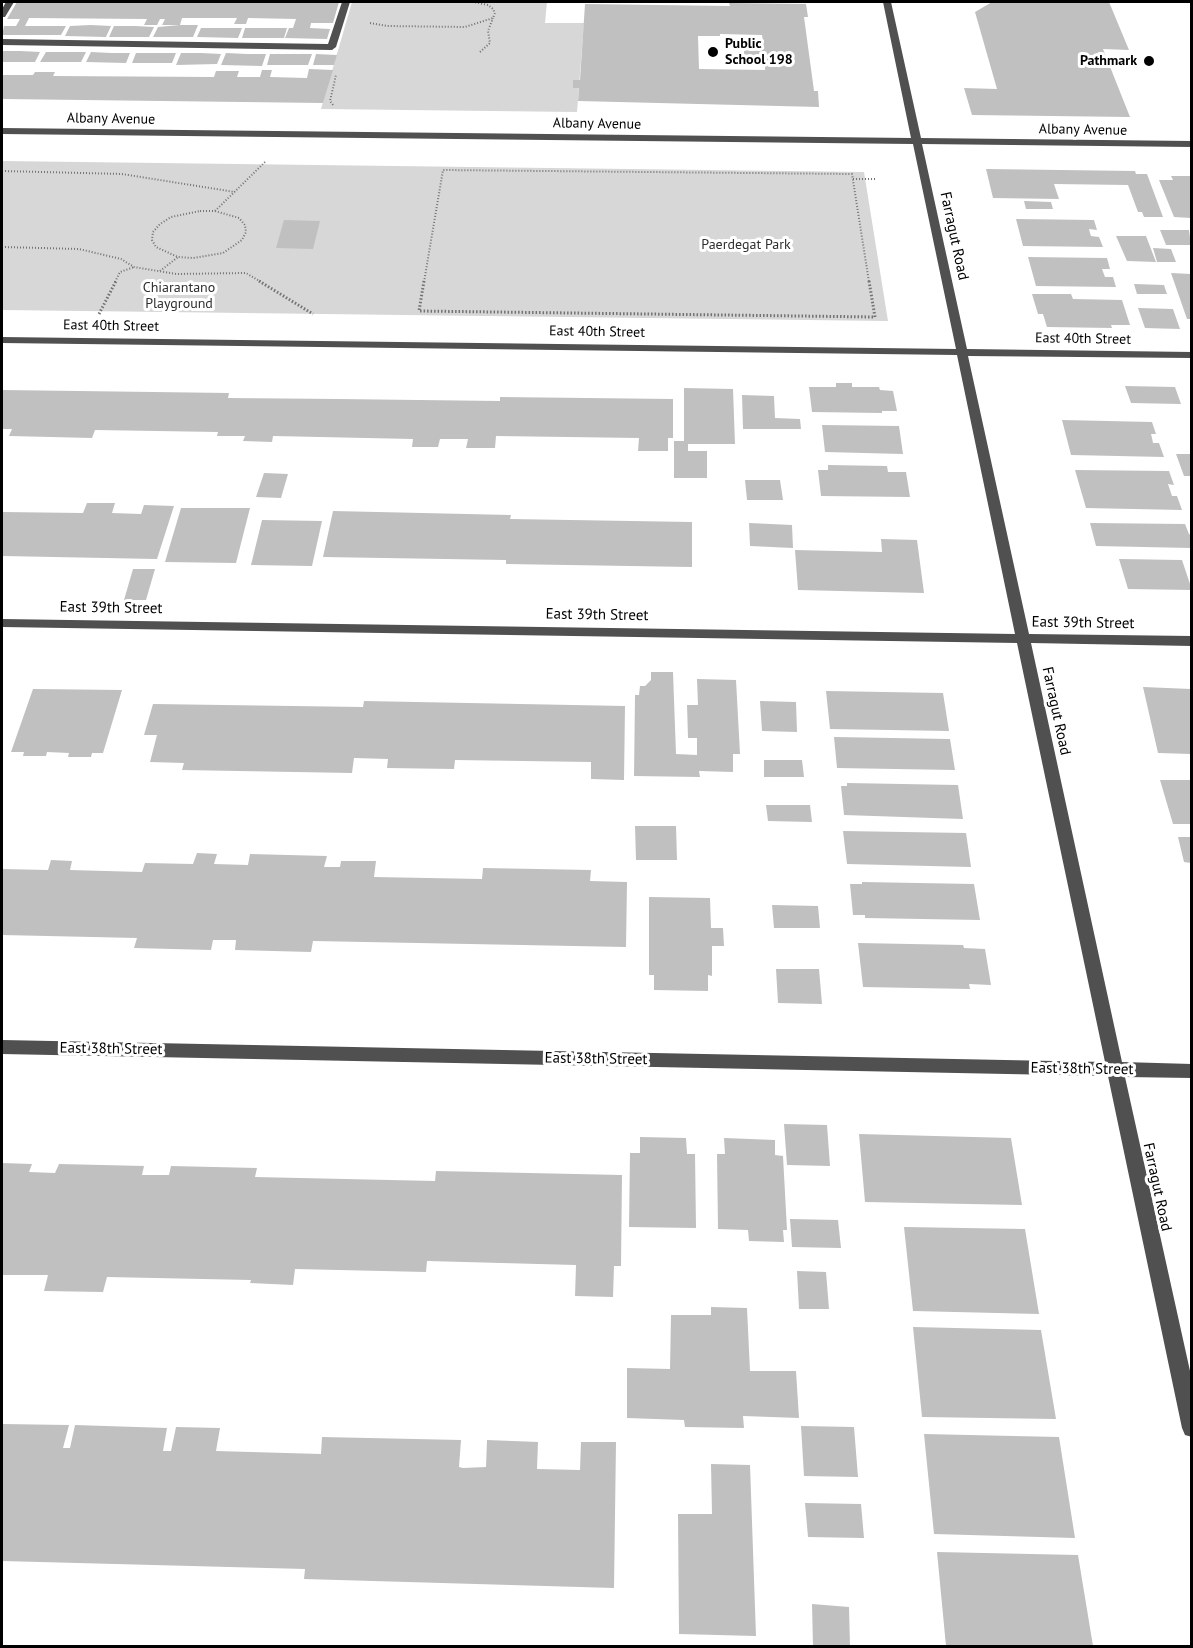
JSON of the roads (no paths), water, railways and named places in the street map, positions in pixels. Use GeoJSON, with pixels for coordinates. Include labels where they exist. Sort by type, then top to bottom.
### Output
{"type":"FeatureCollection","features":[{"type":"Feature","properties":{"kind":"street"},"geometry":{"type":"LineString","coordinates":[[2,15],[10,2]]}},
{"type":"Feature","properties":{"kind":"street"},"geometry":{"type":"LineString","coordinates":[[2,42],[332,47],[346,2]]}},
{"type":"Feature","properties":{"kind":"street","name":"Farragut Road"},"geometry":{"type":"LineString","coordinates":[[887,2],[1191,1428]]}},
{"type":"Feature","properties":{"kind":"street","name":"Albany Avenue"},"geometry":{"type":"LineString","coordinates":[[2,132],[1191,144]]}},
{"type":"Feature","properties":{"kind":"street","name":"East 40th Street"},"geometry":{"type":"LineString","coordinates":[[2,340],[1191,355]]}},
{"type":"Feature","properties":{"kind":"street","name":"East 39th Street"},"geometry":{"type":"LineString","coordinates":[[2,622],[1191,642]]}},
{"type":"Feature","properties":{"kind":"street","name":"East 38th Street"},"geometry":{"type":"LineString","coordinates":[[2,1047],[1191,1071]]}},
{"type":"Feature","properties":{"kind":"place","name":"Public School 198"},"geometry":{"type":"Point","coordinates":[713,52]}},
{"type":"Feature","properties":{"kind":"place","name":"Pathmark"},"geometry":{"type":"Point","coordinates":[1149,61]}},
{"type":"Feature","properties":{"kind":"park label","name":"Paerdegat Park"},"geometry":{"type":"Point","coordinates":[746,245]}},
{"type":"Feature","properties":{"kind":"park label","name":"Chiarantano Playground"},"geometry":{"type":"Point","coordinates":[179,296]}}]}
